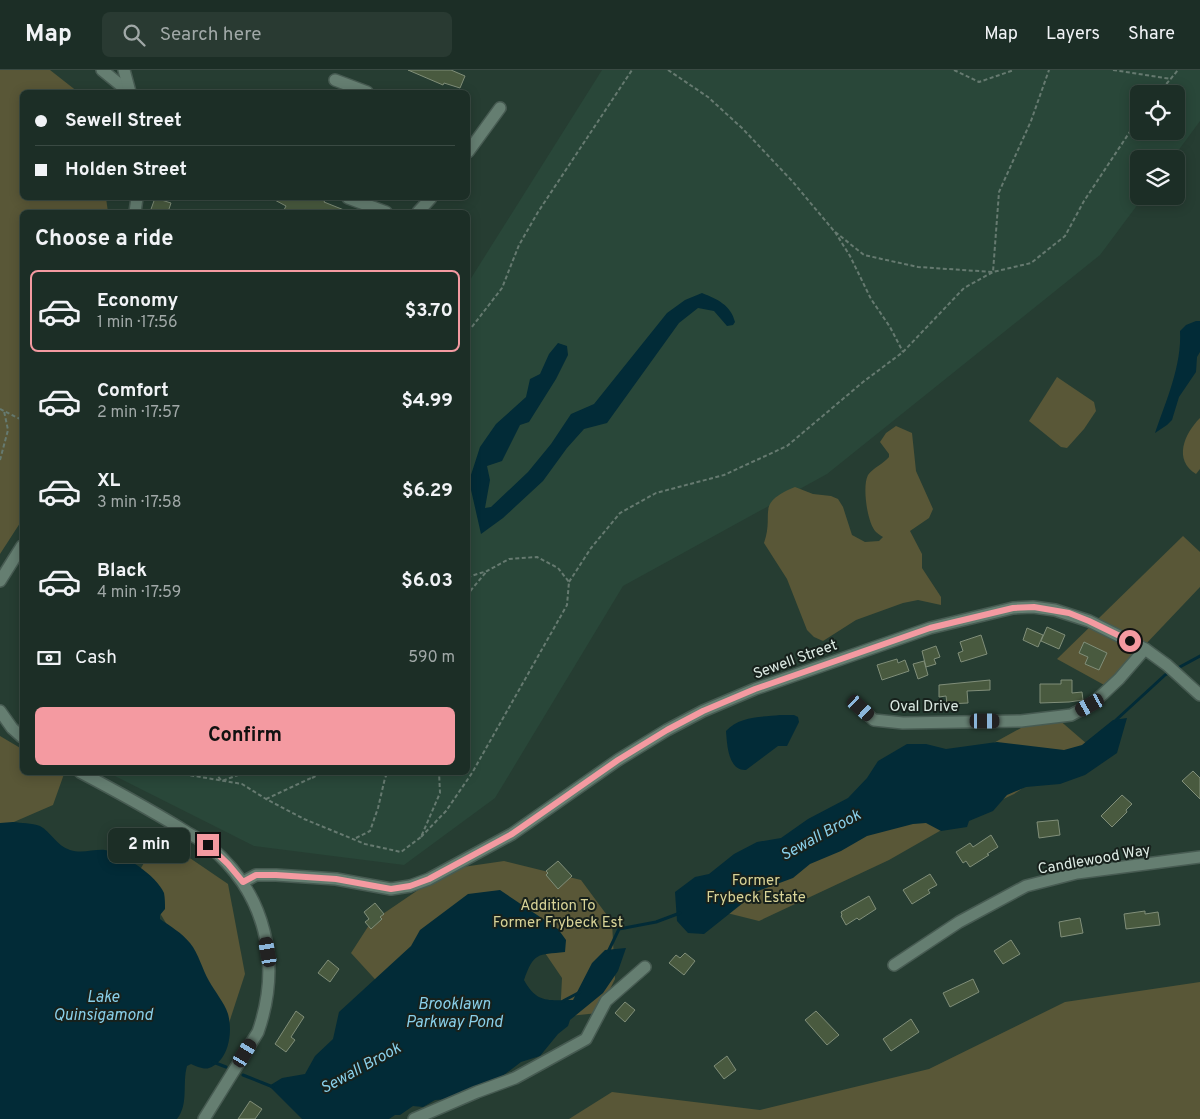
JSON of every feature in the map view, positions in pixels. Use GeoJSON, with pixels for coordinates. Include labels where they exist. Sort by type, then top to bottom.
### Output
{"type":"FeatureCollection","features":[{"type":"Feature","properties":{"kind":"street"},"geometry":{"type":"LineString","coordinates":[[102,70],[127,90]]}},
{"type":"Feature","properties":{"kind":"street"},"geometry":{"type":"LineString","coordinates":[[124,70],[129,90]]}},
{"type":"Feature","properties":{"kind":"street"},"geometry":{"type":"LineString","coordinates":[[335,80],[362,90]]}},
{"type":"Feature","properties":{"kind":"street"},"geometry":{"type":"LineString","coordinates":[[471,139],[500,108]]}},
{"type":"Feature","properties":{"kind":"street"},"geometry":{"type":"LineString","coordinates":[[353,200],[381,210]]}},
{"type":"Feature","properties":{"kind":"street"},"geometry":{"type":"LineString","coordinates":[[420,210],[430,200]]}},
{"type":"Feature","properties":{"kind":"street"},"geometry":{"type":"LineString","coordinates":[[0,581],[20,549]]}},
{"type":"Feature","properties":{"kind":"street","name":"Sewell Street"},"geometry":{"type":"LineString","coordinates":[[243,882],[256,875],[276,875],[336,879],[391,889],[410,886],[429,879],[512,834],[618,760],[667,730],[703,711],[764,686],[930,628],[964,618],[1013,608],[1034,607],[1055,610],[1089,621],[1145,649],[1200,695]]}},
{"type":"Feature","properties":{"kind":"street","name":"Oval Drive"},"geometry":{"type":"LineString","coordinates":[[861,708],[874,720],[903,723],[1021,721],[1071,715],[1090,705],[1103,694],[1145,649]]}},
{"type":"Feature","properties":{"kind":"street"},"geometry":{"type":"LineString","coordinates":[[0,711],[12,728],[20,735]]}},
{"type":"Feature","properties":{"kind":"street"},"geometry":{"type":"LineString","coordinates":[[86,775],[208,845],[243,882],[259,913],[270,966],[262,1018],[258,1032],[204,1119]]}},
{"type":"Feature","properties":{"kind":"street","name":"Candlewood Way"},"geometry":{"type":"LineString","coordinates":[[894,965],[933,941],[959,922],[1026,886],[1077,874],[1200,857]]}},
{"type":"Feature","properties":{"kind":"street"},"geometry":{"type":"LineString","coordinates":[[414,1119],[515,1078],[586,1039],[606,1001],[645,967]]}},
{"type":"Feature","properties":{"kind":"path"},"geometry":{"type":"LineString","coordinates":[[470,329],[502,288],[519,245],[538,212],[632,70]]}},
{"type":"Feature","properties":{"kind":"path"},"geometry":{"type":"LineString","coordinates":[[668,70],[708,97],[743,129],[793,182],[834,231],[850,256],[871,298],[890,327],[903,352]]}},
{"type":"Feature","properties":{"kind":"path"},"geometry":{"type":"LineString","coordinates":[[954,70],[979,82],[1014,70]]}},
{"type":"Feature","properties":{"kind":"path"},"geometry":{"type":"LineString","coordinates":[[993,272],[999,192],[1031,121],[1049,70]]}},
{"type":"Feature","properties":{"kind":"path"},"geometry":{"type":"LineString","coordinates":[[1113,70],[1170,79]]}},
{"type":"Feature","properties":{"kind":"path"},"geometry":{"type":"LineString","coordinates":[[1165,85],[1178,70]]}},
{"type":"Feature","properties":{"kind":"path"},"geometry":{"type":"LineString","coordinates":[[470,775],[567,605],[569,582],[591,548],[620,513],[656,493],[724,475],[787,446],[863,382],[903,352],[964,288],[993,272],[1031,263],[1065,236],[1084,200],[1130,131]]}},
{"type":"Feature","properties":{"kind":"path"},"geometry":{"type":"LineString","coordinates":[[834,231],[864,255],[918,267],[993,272]]}},
{"type":"Feature","properties":{"kind":"path"},"geometry":{"type":"LineString","coordinates":[[0,409],[20,419]]}},
{"type":"Feature","properties":{"kind":"path"},"geometry":{"type":"LineString","coordinates":[[0,460],[8,430],[4,411]]}},
{"type":"Feature","properties":{"kind":"path"},"geometry":{"type":"LineString","coordinates":[[470,576],[487,571],[509,559],[538,557],[558,568],[569,582]]}},
{"type":"Feature","properties":{"kind":"path"},"geometry":{"type":"LineString","coordinates":[[470,592],[487,571]]}},
{"type":"Feature","properties":{"kind":"path"},"geometry":{"type":"LineString","coordinates":[[188,775],[242,784],[304,819],[365,844],[401,852],[421,837],[446,810],[470,775]]}},
{"type":"Feature","properties":{"kind":"path"},"geometry":{"type":"LineString","coordinates":[[217,775],[222,781]]}},
{"type":"Feature","properties":{"kind":"path"},"geometry":{"type":"LineString","coordinates":[[222,781],[238,775]]}},
{"type":"Feature","properties":{"kind":"path"},"geometry":{"type":"LineString","coordinates":[[266,799],[317,775]]}},
{"type":"Feature","properties":{"kind":"path"},"geometry":{"type":"LineString","coordinates":[[354,839],[370,831],[386,775]]}},
{"type":"Feature","properties":{"kind":"path"},"geometry":{"type":"LineString","coordinates":[[421,837],[440,793],[439,775]]}},
{"type":"Feature","properties":{"kind":"shaded area"},"geometry":{"type":"Polygon","coordinates":[[[602,70],[1200,70],[1200,121],[1179,150],[1130,150],[1130,205],[1137,205],[1100,255],[827,474],[623,586],[495,798],[404,865],[254,846],[113,775],[470,775],[470,280],[602,70]]]}},
{"type":"Feature","properties":{"kind":"green space"},"geometry":{"type":"Polygon","coordinates":[[[0,70],[50,70],[75,90],[20,90],[20,200],[106,200],[108,210],[20,210],[20,523],[0,554],[0,70]]]}},
{"type":"Feature","properties":{"kind":"green space"},"geometry":{"type":"Polygon","coordinates":[[[1057,377],[1094,402],[1096,411],[1084,429],[1067,448],[1061,447],[1029,421],[1057,377]]]}},
{"type":"Feature","properties":{"kind":"green space"},"geometry":{"type":"Polygon","coordinates":[[[1200,418],[1200,469],[1196,474],[1185,462],[1183,447],[1189,432],[1200,418]]]}},
{"type":"Feature","properties":{"kind":"green space"},"geometry":{"type":"Polygon","coordinates":[[[896,426],[912,433],[916,471],[933,509],[929,518],[910,531],[922,554],[922,568],[941,597],[941,605],[918,600],[903,603],[856,620],[823,641],[814,637],[807,630],[787,579],[764,543],[770,504],[782,493],[795,487],[813,494],[831,496],[838,499],[843,507],[852,535],[865,542],[879,541],[883,537],[876,532],[868,513],[866,480],[870,473],[889,457],[889,454],[880,442],[886,433],[896,426]]]}},
{"type":"Feature","properties":{"kind":"green space"},"geometry":{"type":"Polygon","coordinates":[[[1183,536],[1200,552],[1200,587],[1106,686],[1057,659],[1183,536]]]}},
{"type":"Feature","properties":{"kind":"green space","name":"Former Frybeck Estate"},"geometry":{"type":"Polygon","coordinates":[[[1050,712],[1087,744],[1014,794],[959,820],[889,860],[759,921],[727,913],[888,796],[921,783],[1050,712]]]}},
{"type":"Feature","properties":{"kind":"green space"},"geometry":{"type":"Polygon","coordinates":[[[0,736],[20,748],[20,775],[64,775],[53,805],[0,828],[0,736]]]}},
{"type":"Feature","properties":{"kind":"green space"},"geometry":{"type":"Polygon","coordinates":[[[159,837],[228,884],[245,974],[228,1026],[137,875],[159,837]]]}},
{"type":"Feature","properties":{"kind":"green space","name":"Addition To Former Frybeck Est"},"geometry":{"type":"Polygon","coordinates":[[[504,861],[581,880],[612,922],[615,979],[598,1013],[560,1017],[562,978],[543,950],[383,988],[351,953],[371,922],[449,869],[504,861]]]}},
{"type":"Feature","properties":{"kind":"green space"},"geometry":{"type":"Polygon","coordinates":[[[1200,982],[1200,1119],[569,1119],[612,1092],[760,1110],[929,1069],[1065,1002],[1200,982]]]}},
{"type":"Feature","properties":{"kind":"water"},"geometry":{"type":"Polygon","coordinates":[[[702,293],[718,300],[727,307],[735,322],[733,325],[727,326],[714,311],[698,308],[679,323],[607,423],[584,429],[567,448],[543,481],[503,518],[481,534],[470,485],[470,478],[480,447],[496,424],[526,397],[530,379],[540,374],[549,354],[558,343],[567,346],[568,355],[556,379],[529,422],[520,425],[502,461],[487,466],[490,480],[485,508],[491,507],[528,472],[551,444],[571,414],[594,404],[667,313],[685,300],[702,293]]]}},
{"type":"Feature","properties":{"kind":"water"},"geometry":{"type":"Polygon","coordinates":[[[1200,321],[1200,352],[1197,357],[1196,372],[1179,397],[1172,420],[1155,433],[1176,370],[1180,331],[1186,325],[1200,321]]]}},
{"type":"Feature","properties":{"kind":"water"},"geometry":{"type":"Polygon","coordinates":[[[794,715],[798,717],[799,722],[787,746],[778,746],[746,770],[735,766],[730,756],[726,731],[737,722],[758,717],[794,715]]]}},
{"type":"Feature","properties":{"kind":"water"},"geometry":{"type":"Polygon","coordinates":[[[1127,718],[1117,753],[1085,775],[1060,784],[1026,787],[1007,795],[993,811],[969,821],[967,827],[941,831],[926,823],[913,824],[867,836],[841,851],[810,864],[793,878],[758,891],[704,934],[688,933],[677,921],[675,892],[695,877],[709,874],[734,854],[757,842],[781,838],[808,819],[848,798],[867,778],[878,761],[907,744],[926,744],[946,749],[997,742],[1064,750],[1082,745],[1113,720],[1127,718]]]}},
{"type":"Feature","properties":{"kind":"water","name":"Lake Quinsigamond"},"geometry":{"type":"Polygon","coordinates":[[[13,822],[40,826],[61,845],[70,850],[79,852],[105,850],[130,860],[147,873],[164,893],[165,909],[160,915],[160,919],[176,930],[193,947],[204,972],[228,1014],[230,1029],[225,1053],[216,1064],[209,1068],[191,1064],[187,1066],[183,1107],[177,1119],[0,1119],[0,823],[13,822]]]}},
{"type":"Feature","properties":{"kind":"water","name":"Brooklawn Parkway Pond"},"geometry":{"type":"Polygon","coordinates":[[[500,890],[558,929],[566,940],[565,952],[538,957],[527,971],[524,980],[529,988],[539,997],[550,1000],[573,1000],[592,963],[605,950],[626,948],[618,971],[603,993],[570,1020],[568,1026],[558,1034],[540,1056],[521,1062],[496,1081],[481,1084],[461,1098],[435,1100],[423,1107],[413,1106],[400,1115],[395,1115],[389,1119],[302,1119],[269,1086],[282,1078],[305,1074],[315,1056],[333,1039],[339,1012],[411,946],[420,930],[468,894],[500,890]]]}},
{"type":"Feature","properties":{"kind":"building"},"geometry":{"type":"Polygon","coordinates":[[[408,70],[451,70],[465,76],[460,88],[444,83],[443,85],[408,70]]]}},
{"type":"Feature","properties":{"kind":"building"},"geometry":{"type":"Polygon","coordinates":[[[154,200],[171,203],[169,210],[151,210],[154,200]]]}},
{"type":"Feature","properties":{"kind":"building"},"geometry":{"type":"Polygon","coordinates":[[[275,200],[325,200],[324,202],[344,210],[284,210],[286,206],[275,200]]]}},
{"type":"Feature","properties":{"kind":"building"},"geometry":{"type":"Polygon","coordinates":[[[1047,627],[1065,635],[1059,649],[1041,641],[1047,627]]]}},
{"type":"Feature","properties":{"kind":"building"},"geometry":{"type":"Polygon","coordinates":[[[1027,628],[1043,635],[1038,647],[1023,640],[1027,628]]]}},
{"type":"Feature","properties":{"kind":"building"},"geometry":{"type":"Polygon","coordinates":[[[981,635],[987,654],[961,662],[958,653],[963,651],[960,642],[981,635]]]}},
{"type":"Feature","properties":{"kind":"building"},"geometry":{"type":"Polygon","coordinates":[[[1084,642],[1107,653],[1099,670],[1085,664],[1088,657],[1079,653],[1084,642]]]}},
{"type":"Feature","properties":{"kind":"building"},"geometry":{"type":"Polygon","coordinates":[[[936,646],[940,657],[934,659],[936,664],[926,667],[922,651],[936,646]]]}},
{"type":"Feature","properties":{"kind":"building"},"geometry":{"type":"Polygon","coordinates":[[[897,659],[898,663],[905,660],[909,671],[882,680],[877,665],[897,659]]]}},
{"type":"Feature","properties":{"kind":"building"},"geometry":{"type":"Polygon","coordinates":[[[924,661],[928,675],[918,679],[913,664],[924,661]]]}},
{"type":"Feature","properties":{"kind":"building"},"geometry":{"type":"Polygon","coordinates":[[[990,680],[990,690],[967,691],[968,703],[947,704],[946,696],[939,697],[939,685],[990,680]]]}},
{"type":"Feature","properties":{"kind":"building"},"geometry":{"type":"Polygon","coordinates":[[[1061,680],[1072,680],[1072,693],[1082,692],[1083,700],[1040,703],[1040,684],[1061,684],[1061,680]]]}},
{"type":"Feature","properties":{"kind":"building"},"geometry":{"type":"Polygon","coordinates":[[[1193,771],[1200,778],[1200,799],[1182,781],[1193,771]]]}},
{"type":"Feature","properties":{"kind":"building"},"geometry":{"type":"Polygon","coordinates":[[[1122,795],[1132,804],[1112,827],[1101,816],[1122,795]]]}},
{"type":"Feature","properties":{"kind":"building"},"geometry":{"type":"Polygon","coordinates":[[[1058,820],[1060,835],[1039,838],[1037,822],[1058,820]]]}},
{"type":"Feature","properties":{"kind":"building"},"geometry":{"type":"Polygon","coordinates":[[[991,835],[998,847],[970,867],[966,861],[963,863],[956,852],[970,843],[973,847],[991,835]]]}},
{"type":"Feature","properties":{"kind":"building"},"geometry":{"type":"Polygon","coordinates":[[[558,861],[572,876],[558,889],[546,875],[548,873],[546,871],[558,861]]]}},
{"type":"Feature","properties":{"kind":"building"},"geometry":{"type":"Polygon","coordinates":[[[930,874],[937,885],[928,890],[930,893],[912,904],[903,890],[930,874]]]}},
{"type":"Feature","properties":{"kind":"building"},"geometry":{"type":"Polygon","coordinates":[[[869,896],[876,909],[859,920],[857,918],[846,925],[841,912],[869,896]]]}},
{"type":"Feature","properties":{"kind":"building"},"geometry":{"type":"Polygon","coordinates":[[[375,903],[384,914],[380,917],[382,919],[371,929],[365,922],[369,919],[364,912],[375,903]]]}},
{"type":"Feature","properties":{"kind":"building"},"geometry":{"type":"Polygon","coordinates":[[[1145,911],[1145,914],[1158,912],[1160,925],[1126,929],[1124,914],[1145,911]]]}},
{"type":"Feature","properties":{"kind":"building"},"geometry":{"type":"Polygon","coordinates":[[[1080,918],[1083,933],[1061,937],[1059,922],[1080,918]]]}},
{"type":"Feature","properties":{"kind":"building"},"geometry":{"type":"Polygon","coordinates":[[[1011,940],[1020,954],[1003,964],[994,951],[1011,940]]]}},
{"type":"Feature","properties":{"kind":"building"},"geometry":{"type":"Polygon","coordinates":[[[685,953],[695,961],[684,975],[669,963],[676,955],[680,958],[685,953]]]}},
{"type":"Feature","properties":{"kind":"building"},"geometry":{"type":"Polygon","coordinates":[[[328,960],[339,969],[330,982],[318,973],[328,960]]]}},
{"type":"Feature","properties":{"kind":"building"},"geometry":{"type":"Polygon","coordinates":[[[973,979],[979,992],[950,1007],[943,993],[973,979]]]}},
{"type":"Feature","properties":{"kind":"building"},"geometry":{"type":"Polygon","coordinates":[[[625,1002],[635,1010],[625,1022],[615,1013],[625,1002]]]}},
{"type":"Feature","properties":{"kind":"building"},"geometry":{"type":"Polygon","coordinates":[[[296,1011],[304,1017],[291,1037],[295,1040],[286,1052],[275,1044],[296,1011]]]}},
{"type":"Feature","properties":{"kind":"building"},"geometry":{"type":"Polygon","coordinates":[[[816,1011],[839,1035],[827,1045],[805,1020],[816,1011]]]}},
{"type":"Feature","properties":{"kind":"building"},"geometry":{"type":"Polygon","coordinates":[[[911,1019],[919,1032],[891,1051],[883,1039],[911,1019]]]}},
{"type":"Feature","properties":{"kind":"building"},"geometry":{"type":"Polygon","coordinates":[[[727,1056],[736,1070],[724,1079],[714,1066],[727,1056]]]}},
{"type":"Feature","properties":{"kind":"building"},"geometry":{"type":"Polygon","coordinates":[[[250,1101],[262,1109],[255,1119],[238,1119],[250,1101]]]}},
{"type":"Feature","properties":{"kind":"waterway","name":"Sewall Brook"},"geometry":{"type":"LineString","coordinates":[[1116,720],[1165,675],[1200,656]]}},
{"type":"Feature","properties":{"kind":"waterway","name":"Sewall Brook"},"geometry":{"type":"LineString","coordinates":[[608,952],[619,929],[656,922],[680,913]]}},
{"type":"Feature","properties":{"kind":"waterway","name":"Sewall Brook"},"geometry":{"type":"LineString","coordinates":[[563,1001],[580,992]]}},
{"type":"Feature","properties":{"kind":"waterway","name":"Sewall Brook"},"geometry":{"type":"LineString","coordinates":[[213,1062],[226,1067]]}},
{"type":"Feature","properties":{"kind":"waterway","name":"Sewall Brook"},"geometry":{"type":"LineString","coordinates":[[243,1075],[273,1087]]}},
{"type":"Feature","properties":{"kind":"route"},"geometry":{"type":"LineString","coordinates":[[208,845],[243,882],[256,875],[276,875],[336,879],[391,889],[410,886],[448,870],[512,834],[618,760],[667,730],[703,711],[755,689],[930,628],[964,618],[1013,608],[1034,607],[1069,613],[1130,641]]}}]}
